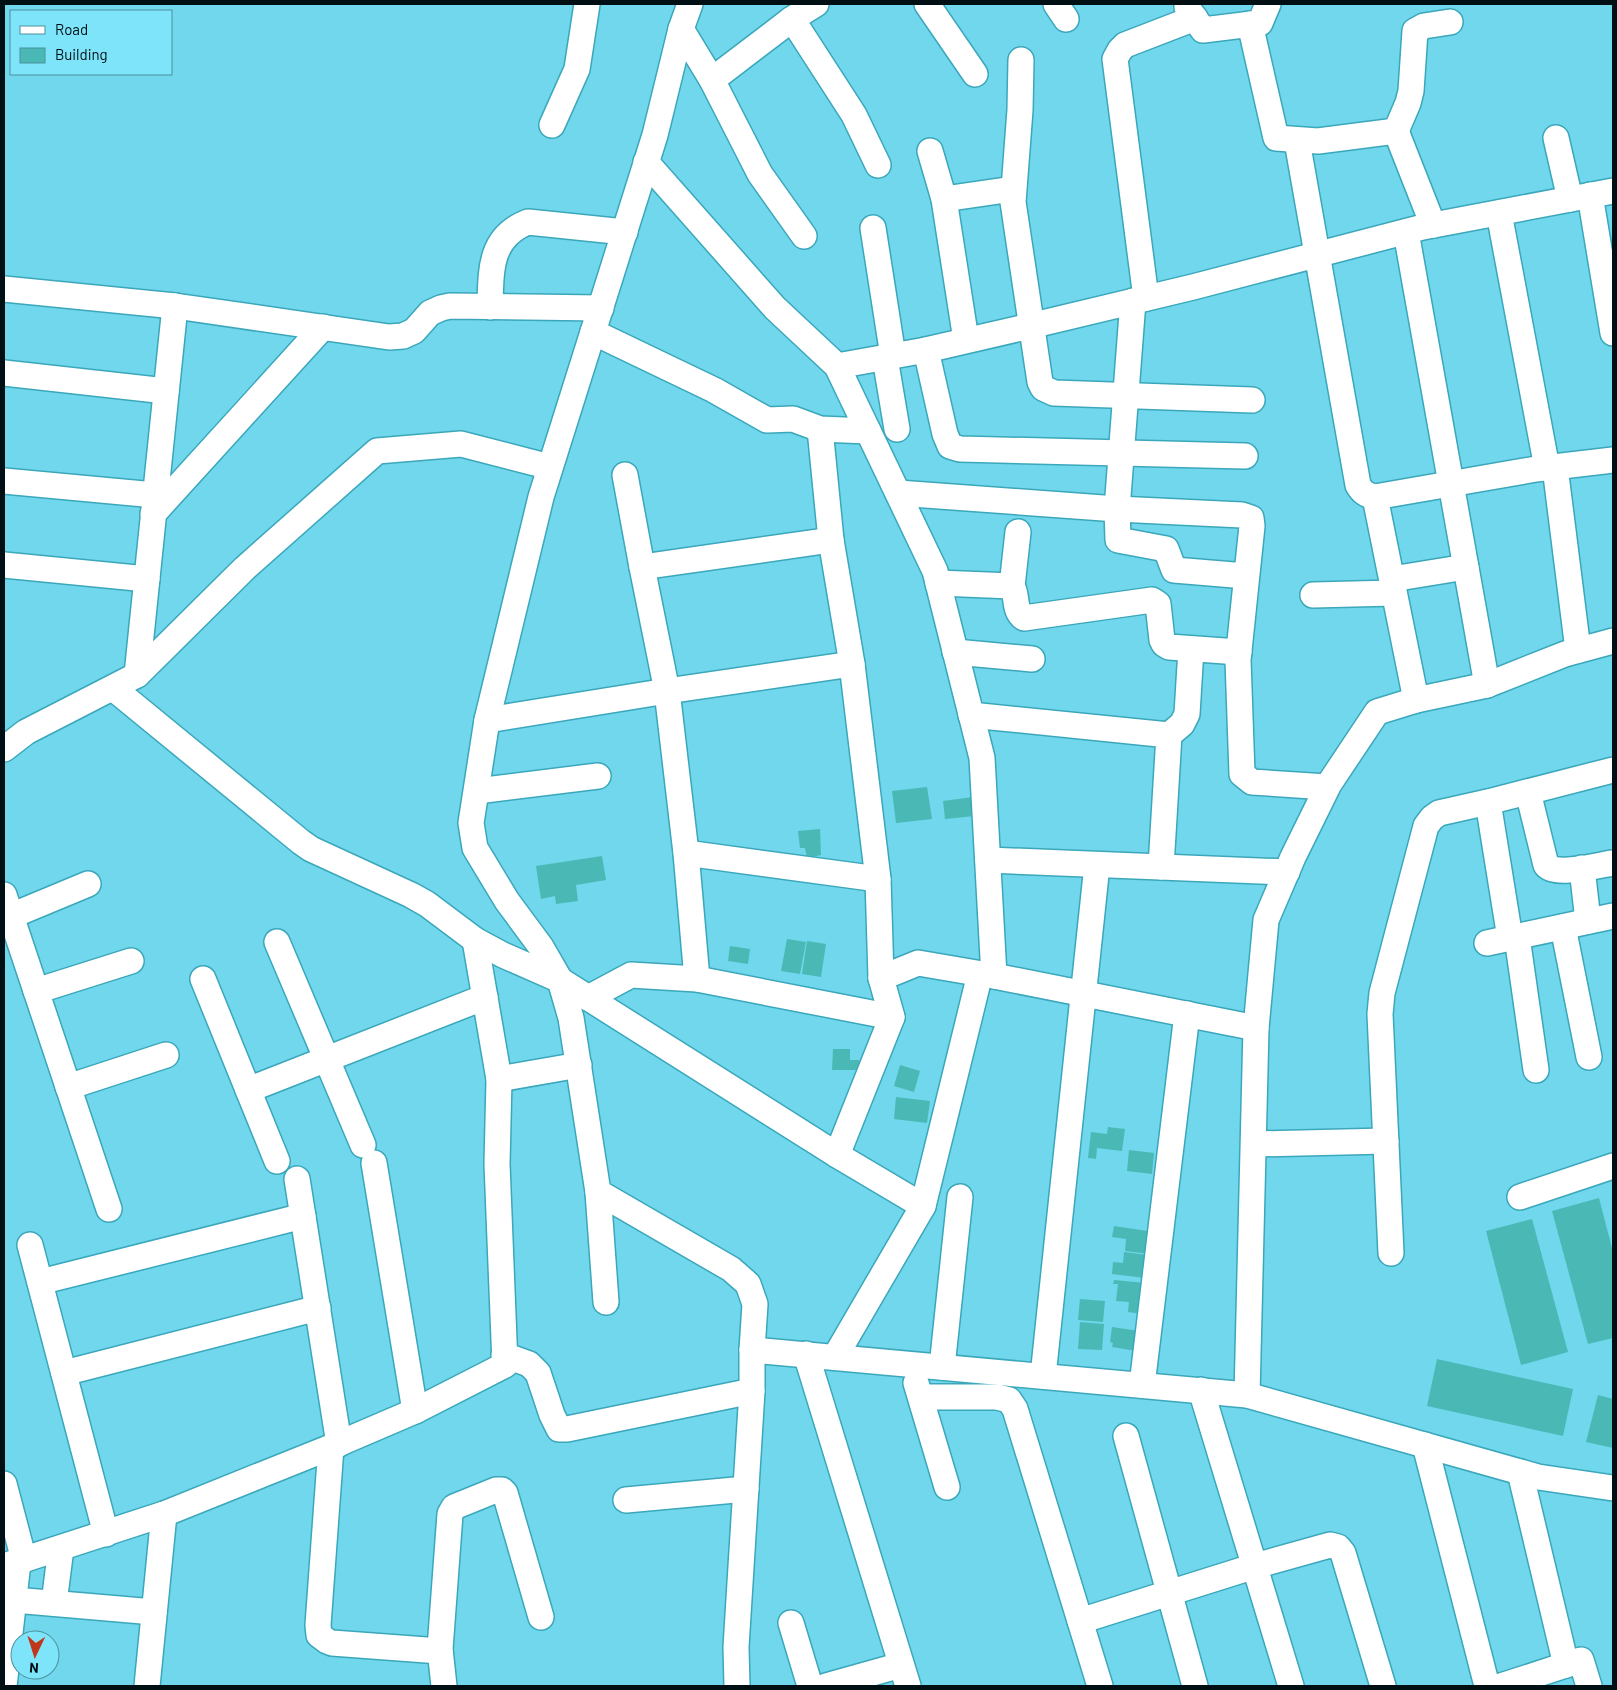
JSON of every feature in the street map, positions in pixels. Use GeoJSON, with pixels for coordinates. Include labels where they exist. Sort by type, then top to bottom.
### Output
{"type":"FeatureCollection","features":[{"type":"Feature","properties":{"kind":"street"},"geometry":{"type":"LineString","coordinates":[[552,125],[578,69],[587,4]]}},
{"type":"Feature","properties":{"kind":"street"},"geometry":{"type":"LineString","coordinates":[[606,1302],[598,1192],[571,1018],[560,980],[541,947],[507,901],[475,848],[472,823],[486,720],[541,497],[655,135],[690,4]]}},
{"type":"Feature","properties":{"kind":"street"},"geometry":{"type":"LineString","coordinates":[[712,80],[792,19],[816,4]]}},
{"type":"Feature","properties":{"kind":"street"},"geometry":{"type":"LineString","coordinates":[[927,4],[975,74]]}},
{"type":"Feature","properties":{"kind":"street"},"geometry":{"type":"LineString","coordinates":[[1246,576],[1174,570],[1166,550],[1118,540],[1117,508],[1126,394],[1140,300],[1115,59],[1125,45],[1190,11],[1203,30],[1260,23],[1268,4]]}},
{"type":"Feature","properties":{"kind":"street"},"geometry":{"type":"LineString","coordinates":[[792,19],[854,115],[878,165]]}},
{"type":"Feature","properties":{"kind":"street"},"geometry":{"type":"LineString","coordinates":[[1433,225],[1396,131],[1411,91],[1415,31],[1424,26],[1450,22]]}},
{"type":"Feature","properties":{"kind":"street"},"geometry":{"type":"LineString","coordinates":[[1250,24],[1276,138],[1318,141],[1396,131]]}},
{"type":"Feature","properties":{"kind":"street"},"geometry":{"type":"LineString","coordinates":[[682,30],[712,80],[760,174],[804,236]]}},
{"type":"Feature","properties":{"kind":"street"},"geometry":{"type":"LineString","coordinates":[[1021,60],[1020,110],[1013,202],[1030,326],[1040,382],[1043,388],[1054,392],[1252,400]]}},
{"type":"Feature","properties":{"kind":"street"},"geometry":{"type":"LineString","coordinates":[[1556,138],[1591,195],[1613,333]]}},
{"type":"Feature","properties":{"kind":"street"},"geometry":{"type":"LineString","coordinates":[[1297,141],[1358,485],[1362,491],[1375,497],[1551,468],[1613,460]]}},
{"type":"Feature","properties":{"kind":"street"},"geometry":{"type":"LineString","coordinates":[[930,151],[944,199],[966,340]]}},
{"type":"Feature","properties":{"kind":"street"},"geometry":{"type":"LineString","coordinates":[[646,162],[775,308],[837,366],[935,571],[982,758],[988,860],[987,975],[923,1206],[835,1357]]}},
{"type":"Feature","properties":{"kind":"street"},"geometry":{"type":"LineString","coordinates":[[944,199],[1013,189]]}},
{"type":"Feature","properties":{"kind":"street"},"geometry":{"type":"LineString","coordinates":[[837,366],[926,350],[1140,300],[1433,225],[1591,195]]}},
{"type":"Feature","properties":{"kind":"street"},"geometry":{"type":"LineString","coordinates":[[1499,213],[1551,468],[1578,650]]}},
{"type":"Feature","properties":{"kind":"street"},"geometry":{"type":"LineString","coordinates":[[490,307],[491,273],[495,255],[504,237],[515,228],[528,222],[625,232]]}},
{"type":"Feature","properties":{"kind":"street"},"geometry":{"type":"LineString","coordinates":[[872,228],[897,429]]}},
{"type":"Feature","properties":{"kind":"street"},"geometry":{"type":"LineString","coordinates":[[1406,232],[1487,685]]}},
{"type":"Feature","properties":{"kind":"street"},"geometry":{"type":"LineString","coordinates":[[4,288],[175,306],[389,337],[403,336],[414,331],[430,314],[450,306],[601,308]]}},
{"type":"Feature","properties":{"kind":"street"},"geometry":{"type":"LineString","coordinates":[[137,675],[175,306]]}},
{"type":"Feature","properties":{"kind":"street"},"geometry":{"type":"LineString","coordinates":[[154,505],[323,327]]}},
{"type":"Feature","properties":{"kind":"street"},"geometry":{"type":"LineString","coordinates":[[593,332],[714,390],[767,420],[793,419],[820,429],[868,430]]}},
{"type":"Feature","properties":{"kind":"street"},"geometry":{"type":"LineString","coordinates":[[926,350],[945,434],[950,446],[960,449],[1245,456]]}},
{"type":"Feature","properties":{"kind":"street"},"geometry":{"type":"LineString","coordinates":[[4,373],[166,391]]}},
{"type":"Feature","properties":{"kind":"street"},"geometry":{"type":"LineString","coordinates":[[820,429],[831,540],[852,664],[878,879],[881,978],[892,1017],[837,1155]]}},
{"type":"Feature","properties":{"kind":"street"},"geometry":{"type":"LineString","coordinates":[[4,749],[15,730],[112,688],[137,675],[245,568],[377,451],[461,444],[550,467]]}},
{"type":"Feature","properties":{"kind":"street"},"geometry":{"type":"LineString","coordinates":[[625,475],[667,691],[686,853],[698,980]]}},
{"type":"Feature","properties":{"kind":"street"},"geometry":{"type":"LineString","coordinates":[[4,482],[154,505]]}},
{"type":"Feature","properties":{"kind":"street"},"geometry":{"type":"LineString","coordinates":[[898,493],[1242,515],[1252,518],[1239,652],[1242,774],[1252,782],[1328,787]]}},
{"type":"Feature","properties":{"kind":"street"},"geometry":{"type":"LineString","coordinates":[[1375,497],[1416,700]]}},
{"type":"Feature","properties":{"kind":"street"},"geometry":{"type":"LineString","coordinates":[[1018,532],[1012,586],[1018,612],[1024,618],[1152,600],[1158,604],[1162,640],[1169,647],[1239,652]]}},
{"type":"Feature","properties":{"kind":"street"},"geometry":{"type":"LineString","coordinates":[[642,567],[831,540]]}},
{"type":"Feature","properties":{"kind":"street"},"geometry":{"type":"LineString","coordinates":[[4,565],[147,579]]}},
{"type":"Feature","properties":{"kind":"street"},"geometry":{"type":"LineString","coordinates":[[1313,595],[1393,586],[1466,567]]}},
{"type":"Feature","properties":{"kind":"street"},"geometry":{"type":"LineString","coordinates":[[938,583],[1012,586]]}},
{"type":"Feature","properties":{"kind":"street"},"geometry":{"type":"LineString","coordinates":[[1247,1395],[1256,1028],[1266,920],[1328,787],[1377,712],[1416,700],[1487,685],[1565,654],[1613,641]]}},
{"type":"Feature","properties":{"kind":"street"},"geometry":{"type":"LineString","coordinates":[[971,715],[1169,735],[1182,724],[1187,714],[1191,649]]}},
{"type":"Feature","properties":{"kind":"street"},"geometry":{"type":"LineString","coordinates":[[955,652],[1032,659]]}},
{"type":"Feature","properties":{"kind":"street"},"geometry":{"type":"LineString","coordinates":[[486,720],[852,664]]}},
{"type":"Feature","properties":{"kind":"street"},"geometry":{"type":"LineString","coordinates":[[112,688],[311,850],[411,895],[427,904],[475,940],[503,955],[560,980],[837,1155],[923,1206]]}},
{"type":"Feature","properties":{"kind":"street"},"geometry":{"type":"LineString","coordinates":[[1161,867],[1169,735]]}},
{"type":"Feature","properties":{"kind":"street"},"geometry":{"type":"LineString","coordinates":[[1391,1253],[1380,1014],[1382,993],[1426,826],[1432,818],[1440,813],[1613,770]]}},
{"type":"Feature","properties":{"kind":"street"},"geometry":{"type":"LineString","coordinates":[[477,792],[598,776]]}},
{"type":"Feature","properties":{"kind":"street"},"geometry":{"type":"LineString","coordinates":[[1528,792],[1546,865],[1549,868],[1560,871],[1613,863]]}},
{"type":"Feature","properties":{"kind":"street"},"geometry":{"type":"LineString","coordinates":[[1488,802],[1505,939],[1536,1070]]}},
{"type":"Feature","properties":{"kind":"street"},"geometry":{"type":"LineString","coordinates":[[686,853],[878,879]]}},
{"type":"Feature","properties":{"kind":"street"},"geometry":{"type":"LineString","coordinates":[[988,860],[1287,872]]}},
{"type":"Feature","properties":{"kind":"street"},"geometry":{"type":"LineString","coordinates":[[1043,1376],[1097,864]]}},
{"type":"Feature","properties":{"kind":"street"},"geometry":{"type":"LineString","coordinates":[[1582,868],[1588,921]]}},
{"type":"Feature","properties":{"kind":"street"},"geometry":{"type":"LineString","coordinates":[[88,884],[7,906],[109,1209]]}},
{"type":"Feature","properties":{"kind":"street"},"geometry":{"type":"LineString","coordinates":[[1505,939],[1613,916]]}},
{"type":"Feature","properties":{"kind":"street"},"geometry":{"type":"LineString","coordinates":[[1563,927],[1589,1056]]}},
{"type":"Feature","properties":{"kind":"street"},"geometry":{"type":"LineString","coordinates":[[15,1563],[164,1514],[335,1446],[415,1411],[505,1364],[497,1164],[499,1079],[475,940]]}},
{"type":"Feature","properties":{"kind":"street"},"geometry":{"type":"LineString","coordinates":[[277,942],[369,1154],[415,1411]]}},
{"type":"Feature","properties":{"kind":"street"},"geometry":{"type":"LineString","coordinates":[[36,990],[131,961]]}},
{"type":"Feature","properties":{"kind":"street"},"geometry":{"type":"LineString","coordinates":[[881,978],[918,963],[1256,1028]]}},
{"type":"Feature","properties":{"kind":"street"},"geometry":{"type":"LineString","coordinates":[[588,998],[631,975],[698,980],[892,1017]]}},
{"type":"Feature","properties":{"kind":"street"},"geometry":{"type":"LineString","coordinates":[[203,979],[276,1161]]}},
{"type":"Feature","properties":{"kind":"street"},"geometry":{"type":"LineString","coordinates":[[248,1090],[485,997]]}},
{"type":"Feature","properties":{"kind":"street"},"geometry":{"type":"LineString","coordinates":[[1142,1385],[1187,1014]]}},
{"type":"Feature","properties":{"kind":"street"},"geometry":{"type":"LineString","coordinates":[[68,1087],[166,1054]]}},
{"type":"Feature","properties":{"kind":"street"},"geometry":{"type":"LineString","coordinates":[[499,1079],[579,1065]]}},
{"type":"Feature","properties":{"kind":"street"},"geometry":{"type":"LineString","coordinates":[[1254,1144],[1386,1141]]}},
{"type":"Feature","properties":{"kind":"street"},"geometry":{"type":"LineString","coordinates":[[1520,1197],[1613,1166]]}},
{"type":"Feature","properties":{"kind":"street"},"geometry":{"type":"LineString","coordinates":[[297,1179],[318,1308],[335,1446],[318,1625],[319,1635],[332,1643],[440,1651]]}},
{"type":"Feature","properties":{"kind":"street"},"geometry":{"type":"LineString","coordinates":[[598,1192],[731,1269],[748,1284],[755,1304],[752,1391],[736,1648],[737,1686]]}},
{"type":"Feature","properties":{"kind":"street"},"geometry":{"type":"LineString","coordinates":[[942,1367],[960,1197]]}},
{"type":"Feature","properties":{"kind":"street"},"geometry":{"type":"LineString","coordinates":[[40,1282],[303,1216]]}},
{"type":"Feature","properties":{"kind":"street"},"geometry":{"type":"LineString","coordinates":[[30,1245],[106,1534]]}},
{"type":"Feature","properties":{"kind":"street"},"geometry":{"type":"LineString","coordinates":[[64,1373],[318,1308]]}},
{"type":"Feature","properties":{"kind":"street"},"geometry":{"type":"LineString","coordinates":[[752,1350],[1247,1395],[1538,1477],[1613,1488]]}},
{"type":"Feature","properties":{"kind":"street"},"geometry":{"type":"LineString","coordinates":[[504,1354],[529,1364],[538,1373],[552,1415],[559,1429],[567,1429],[752,1391]]}},
{"type":"Feature","properties":{"kind":"street"},"geometry":{"type":"LineString","coordinates":[[806,1354],[904,1676],[826,1686]]}},
{"type":"Feature","properties":{"kind":"street"},"geometry":{"type":"LineString","coordinates":[[911,1364],[947,1487]]}},
{"type":"Feature","properties":{"kind":"street"},"geometry":{"type":"LineString","coordinates":[[1201,1390],[1291,1686]]}},
{"type":"Feature","properties":{"kind":"street"},"geometry":{"type":"LineString","coordinates":[[921,1397],[997,1397],[1009,1400],[1015,1409],[1100,1686]]}},
{"type":"Feature","properties":{"kind":"street"},"geometry":{"type":"LineString","coordinates":[[1126,1436],[1168,1594],[1195,1686]]}},
{"type":"Feature","properties":{"kind":"street"},"geometry":{"type":"LineString","coordinates":[[1425,1445],[1487,1686]]}},
{"type":"Feature","properties":{"kind":"street"},"geometry":{"type":"LineString","coordinates":[[1520,1472],[1566,1665]]}},
{"type":"Feature","properties":{"kind":"street"},"geometry":{"type":"LineString","coordinates":[[4,1484],[15,1563],[14,1600],[4,1686]]}},
{"type":"Feature","properties":{"kind":"street"},"geometry":{"type":"LineString","coordinates":[[626,1500],[746,1488]]}},
{"type":"Feature","properties":{"kind":"street"},"geometry":{"type":"LineString","coordinates":[[444,1686],[440,1651],[452,1510],[458,1505],[496,1490],[502,1490],[505,1493],[541,1617]]}},
{"type":"Feature","properties":{"kind":"street"},"geometry":{"type":"LineString","coordinates":[[147,1686],[164,1514]]}},
{"type":"Feature","properties":{"kind":"street"},"geometry":{"type":"LineString","coordinates":[[1080,1621],[1255,1566],[1330,1545],[1338,1547],[1343,1553],[1383,1686]]}},
{"type":"Feature","properties":{"kind":"street"},"geometry":{"type":"LineString","coordinates":[[54,1603],[61,1548]]}},
{"type":"Feature","properties":{"kind":"street"},"geometry":{"type":"LineString","coordinates":[[14,1600],[154,1612]]}},
{"type":"Feature","properties":{"kind":"street"},"geometry":{"type":"LineString","coordinates":[[792,1623],[810,1686]]}},
{"type":"Feature","properties":{"kind":"street"},"geometry":{"type":"LineString","coordinates":[[1501,1686],[1581,1660],[1589,1686]]}},
{"type":"Feature","properties":{"kind":"building"},"geometry":{"type":"Polygon","coordinates":[[[927,787],[932,819],[896,823],[892,791],[927,787]]]}},
{"type":"Feature","properties":{"kind":"building"},"geometry":{"type":"Polygon","coordinates":[[[973,797],[975,816],[945,819],[943,801],[973,797]]]}},
{"type":"Feature","properties":{"kind":"building"},"geometry":{"type":"Polygon","coordinates":[[[820,829],[821,855],[807,858],[805,848],[800,848],[798,831],[820,829]]]}},
{"type":"Feature","properties":{"kind":"building"},"geometry":{"type":"Polygon","coordinates":[[[602,856],[606,880],[576,885],[578,901],[556,904],[555,896],[541,899],[536,866],[602,856]]]}},
{"type":"Feature","properties":{"kind":"building"},"geometry":{"type":"Polygon","coordinates":[[[787,939],[806,942],[800,974],[781,971],[787,939]]]}},
{"type":"Feature","properties":{"kind":"building"},"geometry":{"type":"Polygon","coordinates":[[[807,941],[826,944],[821,977],[802,974],[807,941]]]}},
{"type":"Feature","properties":{"kind":"building"},"geometry":{"type":"Polygon","coordinates":[[[730,946],[750,949],[748,964],[728,961],[730,946]]]}},
{"type":"Feature","properties":{"kind":"building"},"geometry":{"type":"Polygon","coordinates":[[[833,1049],[850,1049],[850,1060],[859,1060],[859,1070],[832,1070],[833,1049]]]}},
{"type":"Feature","properties":{"kind":"building"},"geometry":{"type":"Polygon","coordinates":[[[900,1065],[920,1071],[914,1092],[894,1086],[900,1065]]]}},
{"type":"Feature","properties":{"kind":"building"},"geometry":{"type":"Polygon","coordinates":[[[896,1097],[930,1101],[927,1123],[894,1119],[896,1097]]]}},
{"type":"Feature","properties":{"kind":"building"},"geometry":{"type":"Polygon","coordinates":[[[1108,1127],[1125,1129],[1122,1151],[1097,1148],[1096,1159],[1088,1158],[1091,1132],[1107,1134],[1108,1127]]]}},
{"type":"Feature","properties":{"kind":"building"},"geometry":{"type":"Polygon","coordinates":[[[1129,1150],[1154,1153],[1152,1174],[1127,1171],[1129,1150]]]}},
{"type":"Feature","properties":{"kind":"building"},"geometry":{"type":"Polygon","coordinates":[[[1599,1198],[1613,1252],[1613,1338],[1588,1344],[1552,1211],[1599,1198]]]}},
{"type":"Feature","properties":{"kind":"building"},"geometry":{"type":"Polygon","coordinates":[[[1532,1219],[1568,1352],[1521,1365],[1486,1231],[1532,1219]]]}},
{"type":"Feature","properties":{"kind":"building"},"geometry":{"type":"Polygon","coordinates":[[[1114,1226],[1154,1232],[1150,1254],[1125,1251],[1126,1239],[1112,1237],[1114,1226]]]}},
{"type":"Feature","properties":{"kind":"building"},"geometry":{"type":"Polygon","coordinates":[[[1124,1252],[1148,1255],[1145,1278],[1112,1274],[1113,1262],[1123,1263],[1124,1252]]]}},
{"type":"Feature","properties":{"kind":"building"},"geometry":{"type":"Polygon","coordinates":[[[1114,1280],[1146,1283],[1143,1314],[1128,1312],[1129,1302],[1116,1301],[1118,1284],[1113,1284],[1114,1280]]]}},
{"type":"Feature","properties":{"kind":"building"},"geometry":{"type":"Polygon","coordinates":[[[1080,1299],[1105,1301],[1103,1322],[1078,1320],[1080,1299]]]}},
{"type":"Feature","properties":{"kind":"building"},"geometry":{"type":"Polygon","coordinates":[[[1080,1322],[1104,1324],[1102,1350],[1078,1349],[1080,1322]]]}},
{"type":"Feature","properties":{"kind":"building"},"geometry":{"type":"Polygon","coordinates":[[[1112,1327],[1139,1331],[1136,1351],[1112,1347],[1113,1343],[1110,1342],[1112,1327]]]}},
{"type":"Feature","properties":{"kind":"building"},"geometry":{"type":"Polygon","coordinates":[[[1437,1359],[1573,1389],[1563,1436],[1427,1406],[1437,1359]]]}},
{"type":"Feature","properties":{"kind":"building"},"geometry":{"type":"Polygon","coordinates":[[[1598,1395],[1613,1399],[1613,1448],[1586,1442],[1598,1395]]]}}]}
